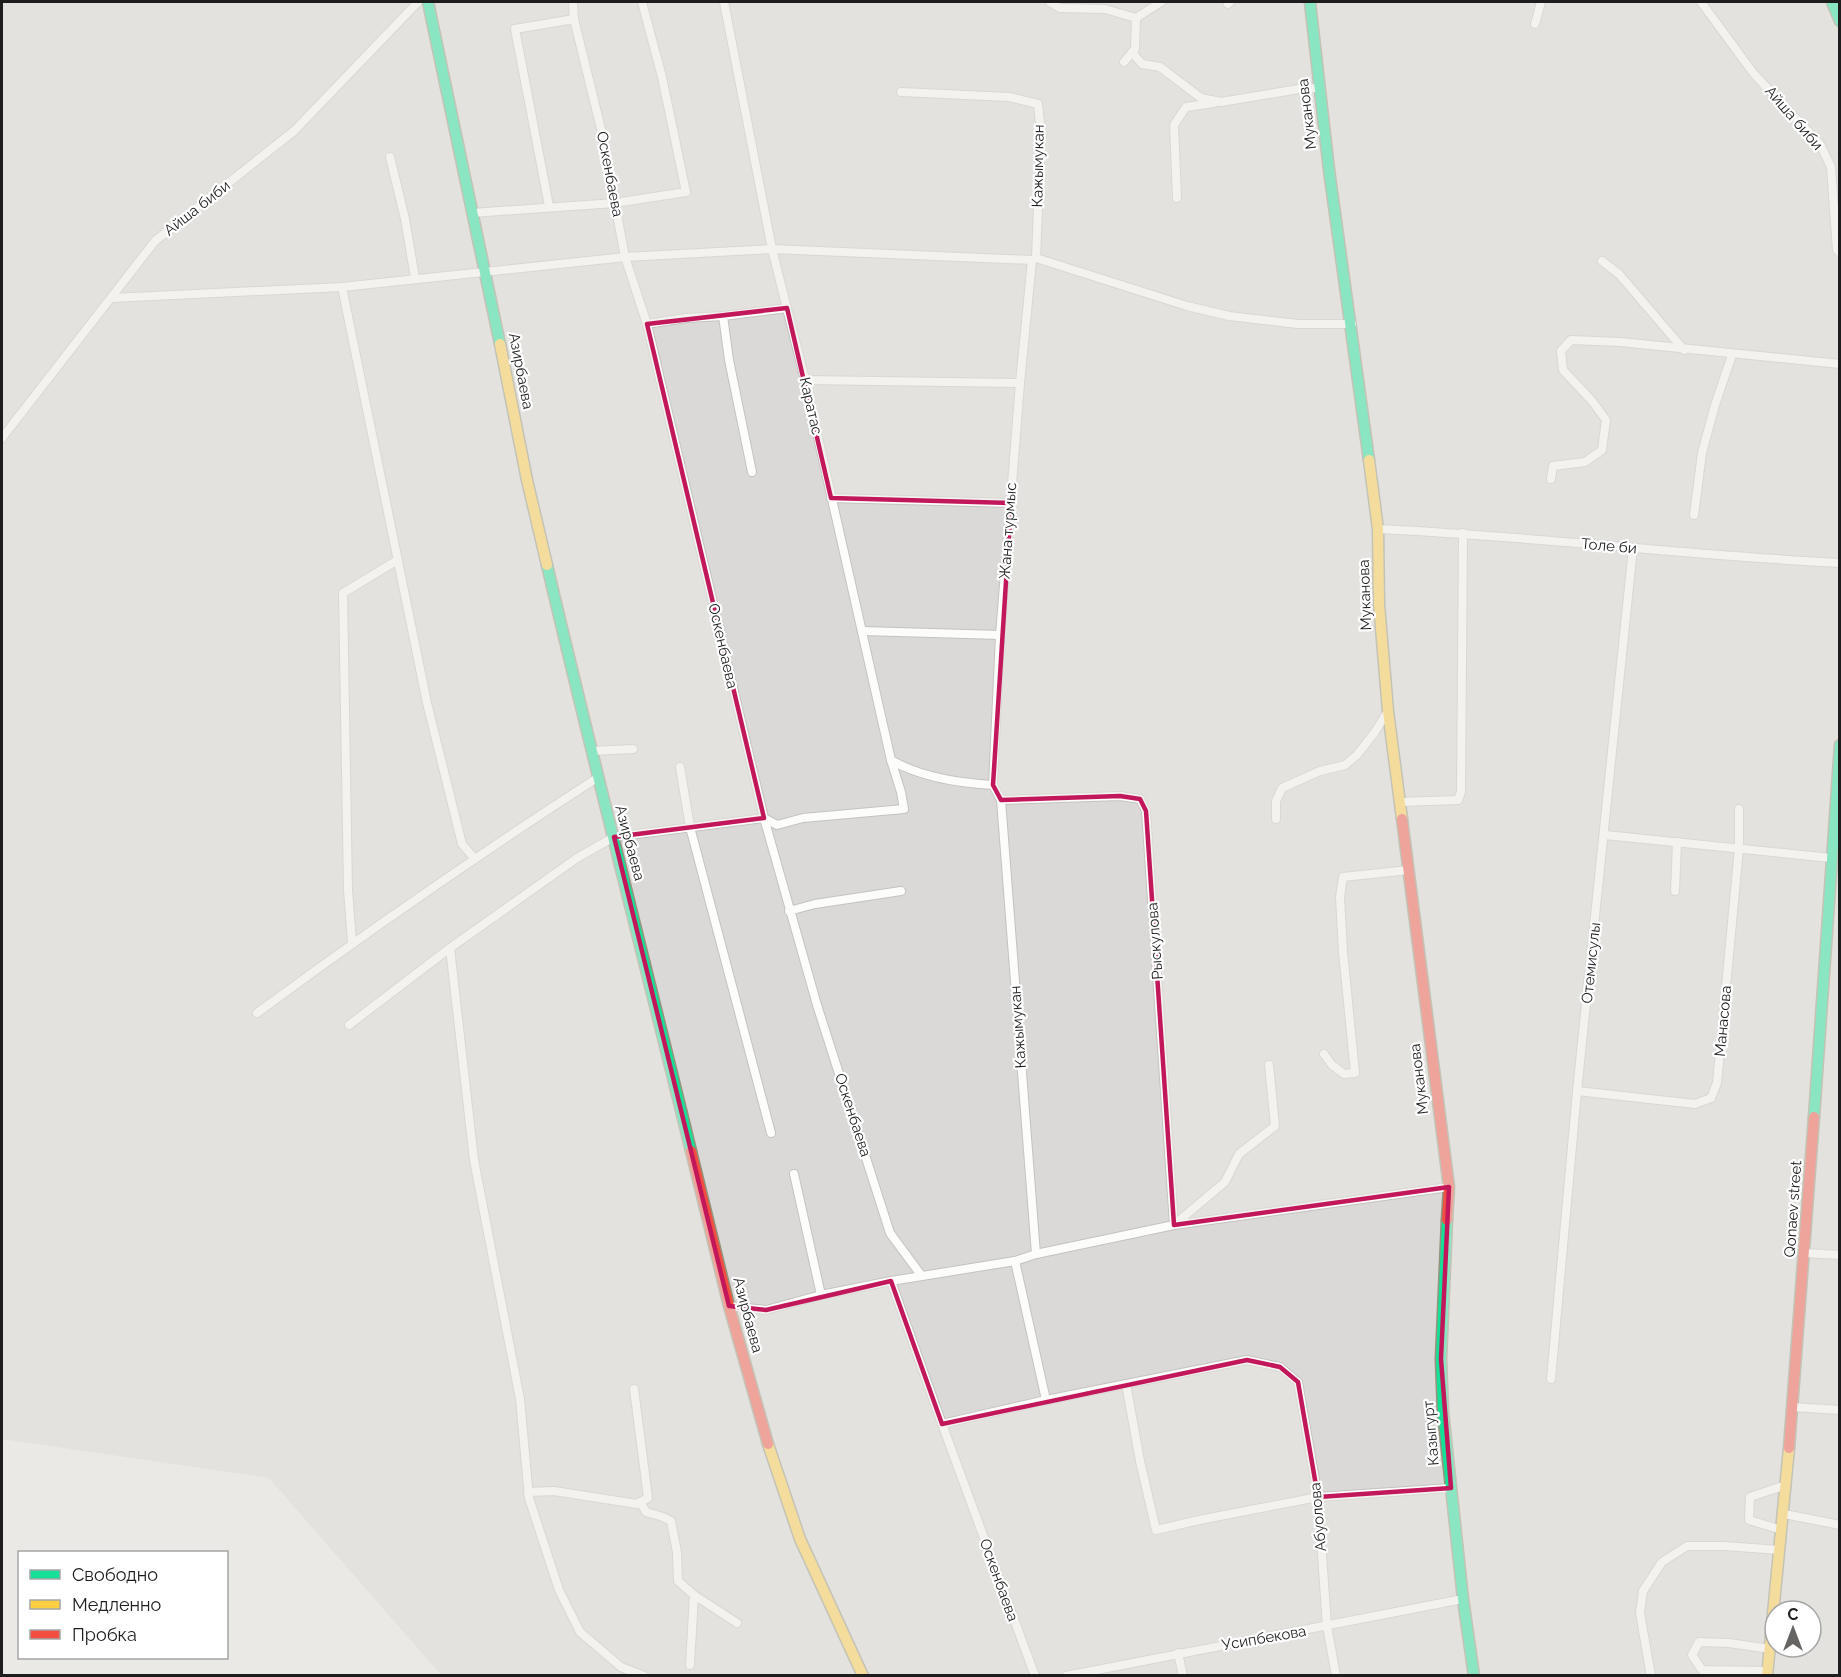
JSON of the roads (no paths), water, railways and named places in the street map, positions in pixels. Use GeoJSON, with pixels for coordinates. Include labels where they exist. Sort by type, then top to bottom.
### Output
{"type":"FeatureCollection","features":[{"type":"Feature","properties":{"kind":"street","name":"Айша биби"},"geometry":{"type":"LineString","coordinates":[[2,438],[155,241],[294,131],[418,2]]}},
{"type":"Feature","properties":{"kind":"street","name":"Азирбаева"},"geometry":{"type":"LineString","coordinates":[[428,2],[526,480],[597,778],[614,837],[729,1306],[771,1455],[800,1539],[863,1676]]}},
{"type":"Feature","properties":{"kind":"street","name":"Оскенбаева"},"geometry":{"type":"LineString","coordinates":[[573,2],[574,19],[601,129],[625,257],[647,324],[764,818],[789,911],[890,1233],[921,1275]]}},
{"type":"Feature","properties":{"kind":"street"},"geometry":{"type":"LineString","coordinates":[[471,213],[615,203],[686,192],[662,77],[642,2]]}},
{"type":"Feature","properties":{"kind":"street","name":"Каратас"},"geometry":{"type":"LineString","coordinates":[[724,2],[772,249],[805,380],[904,809],[803,818],[777,825],[764,818]]}},
{"type":"Feature","properties":{"kind":"street"},"geometry":{"type":"LineString","coordinates":[[1050,2],[1060,8],[1105,9],[1136,18],[1161,2]]}},
{"type":"Feature","properties":{"kind":"street","name":"Муканова"},"geometry":{"type":"LineString","coordinates":[[1310,2],[1319,88],[1378,529],[1379,604],[1388,711],[1445,1172],[1449,1187]]}},
{"type":"Feature","properties":{"kind":"street"},"geometry":{"type":"LineString","coordinates":[[1535,24],[1541,2]]}},
{"type":"Feature","properties":{"kind":"street","name":"Айша биби"},"geometry":{"type":"LineString","coordinates":[[1701,2],[1754,74],[1820,144],[1831,167],[1839,253]]}},
{"type":"Feature","properties":{"kind":"street"},"geometry":{"type":"LineString","coordinates":[[1832,2],[1839,21]]}},
{"type":"Feature","properties":{"kind":"street"},"geometry":{"type":"LineString","coordinates":[[1124,62],[1135,49],[1136,18]]}},
{"type":"Feature","properties":{"kind":"street"},"geometry":{"type":"LineString","coordinates":[[549,206],[515,29],[574,19]]}},
{"type":"Feature","properties":{"kind":"street"},"geometry":{"type":"LineString","coordinates":[[1132,52],[1142,64],[1160,67],[1201,98],[1221,102]]}},
{"type":"Feature","properties":{"kind":"street"},"geometry":{"type":"LineString","coordinates":[[1176,198],[1174,125],[1186,107],[1299,89],[1319,88]]}},
{"type":"Feature","properties":{"kind":"street","name":"Кажымукан"},"geometry":{"type":"LineString","coordinates":[[901,92],[1009,97],[1038,104],[1041,141],[1034,259]]}},
{"type":"Feature","properties":{"kind":"street"},"geometry":{"type":"LineString","coordinates":[[390,157],[405,219],[415,278]]}},
{"type":"Feature","properties":{"kind":"street"},"geometry":{"type":"LineString","coordinates":[[112,298],[342,287],[484,270],[625,257],[772,249],[1034,259],[1186,306],[1229,316],[1298,324],[1352,324]]}},
{"type":"Feature","properties":{"kind":"street","name":"Жана турмыс"},"geometry":{"type":"LineString","coordinates":[[993,785],[1000,635],[1020,383],[1034,259]]}},
{"type":"Feature","properties":{"kind":"street"},"geometry":{"type":"LineString","coordinates":[[1602,261],[1619,274],[1684,350]]}},
{"type":"Feature","properties":{"kind":"street"},"geometry":{"type":"LineString","coordinates":[[342,287],[396,561],[427,703],[462,844],[474,858]]}},
{"type":"Feature","properties":{"kind":"street"},"geometry":{"type":"LineString","coordinates":[[647,324],[787,308]]}},
{"type":"Feature","properties":{"kind":"street"},"geometry":{"type":"LineString","coordinates":[[723,316],[729,360],[752,472]]}},
{"type":"Feature","properties":{"kind":"street"},"geometry":{"type":"LineString","coordinates":[[1551,479],[1553,466],[1585,462],[1602,450],[1606,420],[1563,370],[1561,351],[1571,340],[1620,342],[1839,364]]}},
{"type":"Feature","properties":{"kind":"street"},"geometry":{"type":"LineString","coordinates":[[1694,515],[1702,453],[1732,355]]}},
{"type":"Feature","properties":{"kind":"street"},"geometry":{"type":"LineString","coordinates":[[805,380],[1020,383]]}},
{"type":"Feature","properties":{"kind":"street"},"geometry":{"type":"LineString","coordinates":[[831,498],[1011,503]]}},
{"type":"Feature","properties":{"kind":"street","name":"Толе би"},"geometry":{"type":"LineString","coordinates":[[1378,529],[1463,533],[1687,553],[1839,563]]}},
{"type":"Feature","properties":{"kind":"street"},"geometry":{"type":"LineString","coordinates":[[1400,802],[1458,800],[1461,792],[1463,533]]}},
{"type":"Feature","properties":{"kind":"street","name":"Отемисулы"},"geometry":{"type":"LineString","coordinates":[[1551,1379],[1577,1091],[1633,548]]}},
{"type":"Feature","properties":{"kind":"street"},"geometry":{"type":"LineString","coordinates":[[352,942],[348,890],[343,593],[396,561]]}},
{"type":"Feature","properties":{"kind":"street"},"geometry":{"type":"LineString","coordinates":[[863,631],[1000,635]]}},
{"type":"Feature","properties":{"kind":"street"},"geometry":{"type":"LineString","coordinates":[[1276,819],[1276,801],[1282,788],[1310,775],[1345,765],[1363,747],[1388,711]]}},
{"type":"Feature","properties":{"kind":"street","name":"Qonaev street"},"geometry":{"type":"LineString","coordinates":[[1775,1599],[1805,1253],[1839,745]]}},
{"type":"Feature","properties":{"kind":"street"},"geometry":{"type":"LineString","coordinates":[[591,751],[633,749]]}},
{"type":"Feature","properties":{"kind":"street"},"geometry":{"type":"LineString","coordinates":[[891,760],[908,770],[962,783],[993,785],[1001,800]]}},
{"type":"Feature","properties":{"kind":"street"},"geometry":{"type":"LineString","coordinates":[[680,767],[690,827],[771,1133]]}},
{"type":"Feature","properties":{"kind":"street"},"geometry":{"type":"LineString","coordinates":[[257,1013],[352,942],[474,858],[597,778]]}},
{"type":"Feature","properties":{"kind":"street","name":"Рыскулова"},"geometry":{"type":"LineString","coordinates":[[1001,800],[1120,796],[1140,799],[1146,811],[1174,1225]]}},
{"type":"Feature","properties":{"kind":"street","name":"Кажымукан"},"geometry":{"type":"LineString","coordinates":[[1001,800],[1036,1254]]}},
{"type":"Feature","properties":{"kind":"street","name":"Манасова"},"geometry":{"type":"LineString","coordinates":[[1577,1091],[1695,1104],[1711,1098],[1717,1083],[1739,848],[1739,809]]}},
{"type":"Feature","properties":{"kind":"street"},"geometry":{"type":"LineString","coordinates":[[349,1025],[450,948],[578,858],[614,837],[764,818]]}},
{"type":"Feature","properties":{"kind":"street"},"geometry":{"type":"LineString","coordinates":[[1605,835],[1831,858]]}},
{"type":"Feature","properties":{"kind":"street"},"geometry":{"type":"LineString","coordinates":[[1675,891],[1677,842]]}},
{"type":"Feature","properties":{"kind":"street"},"geometry":{"type":"LineString","coordinates":[[1324,1054],[1332,1065],[1344,1074],[1355,1073],[1342,952],[1340,897],[1343,877],[1409,870]]}},
{"type":"Feature","properties":{"kind":"street"},"geometry":{"type":"LineString","coordinates":[[789,911],[815,904],[902,891]]}},
{"type":"Feature","properties":{"kind":"street"},"geometry":{"type":"LineString","coordinates":[[450,948],[474,1161],[520,1399],[528,1492],[559,1590],[580,1632],[621,1667],[644,1676]]}},
{"type":"Feature","properties":{"kind":"street"},"geometry":{"type":"LineString","coordinates":[[1174,1225],[1225,1182],[1239,1154],[1275,1126],[1269,1065]]}},
{"type":"Feature","properties":{"kind":"street"},"geometry":{"type":"LineString","coordinates":[[794,1174],[821,1295]]}},
{"type":"Feature","properties":{"kind":"street"},"geometry":{"type":"LineString","coordinates":[[729,1306],[766,1310],[821,1295],[921,1275],[1015,1261],[1036,1254],[1174,1225],[1449,1187]]}},
{"type":"Feature","properties":{"kind":"street","name":"Казыгурт"},"geometry":{"type":"LineString","coordinates":[[1449,1187],[1441,1359],[1443,1412],[1463,1599],[1474,1676]]}},
{"type":"Feature","properties":{"kind":"street"},"geometry":{"type":"LineString","coordinates":[[1805,1253],[1839,1255]]}},
{"type":"Feature","properties":{"kind":"street"},"geometry":{"type":"LineString","coordinates":[[1015,1261],[1046,1400]]}},
{"type":"Feature","properties":{"kind":"street","name":"Оскенбаева"},"geometry":{"type":"LineString","coordinates":[[891,1281],[1035,1676]]}},
{"type":"Feature","properties":{"kind":"street","name":"Абуолова"},"geometry":{"type":"LineString","coordinates":[[1126,1384],[1247,1360],[1280,1367],[1298,1382],[1318,1497],[1327,1626],[1336,1676]]}},
{"type":"Feature","properties":{"kind":"street"},"geometry":{"type":"LineString","coordinates":[[942,1424],[1126,1384],[1156,1530],[1204,1518],[1318,1497],[1451,1488]]}},
{"type":"Feature","properties":{"kind":"street"},"geometry":{"type":"LineString","coordinates":[[528,1492],[554,1491],[637,1504],[648,1498],[634,1389]]}},
{"type":"Feature","properties":{"kind":"street"},"geometry":{"type":"LineString","coordinates":[[1792,1407],[1839,1410]]}},
{"type":"Feature","properties":{"kind":"street"},"geometry":{"type":"LineString","coordinates":[[1782,1530],[1749,1520],[1750,1497],[1786,1485]]}},
{"type":"Feature","properties":{"kind":"street"},"geometry":{"type":"LineString","coordinates":[[640,1502],[646,1512],[671,1521],[677,1552],[678,1581],[694,1595],[737,1623]]}},
{"type":"Feature","properties":{"kind":"street"},"geometry":{"type":"LineString","coordinates":[[1784,1514],[1839,1525]]}},
{"type":"Feature","properties":{"kind":"street"},"geometry":{"type":"LineString","coordinates":[[1652,1676],[1640,1612],[1643,1591],[1662,1562],[1687,1546],[1780,1550]]}},
{"type":"Feature","properties":{"kind":"street"},"geometry":{"type":"LineString","coordinates":[[690,1665],[694,1595]]}},
{"type":"Feature","properties":{"kind":"street","name":"Усипбекова"},"geometry":{"type":"LineString","coordinates":[[1066,1676],[1463,1599]]}},
{"type":"Feature","properties":{"kind":"street"},"geometry":{"type":"LineString","coordinates":[[1763,1648],[1699,1641],[1692,1655],[1702,1670],[1768,1673]]}},
{"type":"Feature","properties":{"kind":"street"},"geometry":{"type":"LineString","coordinates":[[1178,1653],[1183,1676]]}}]}
